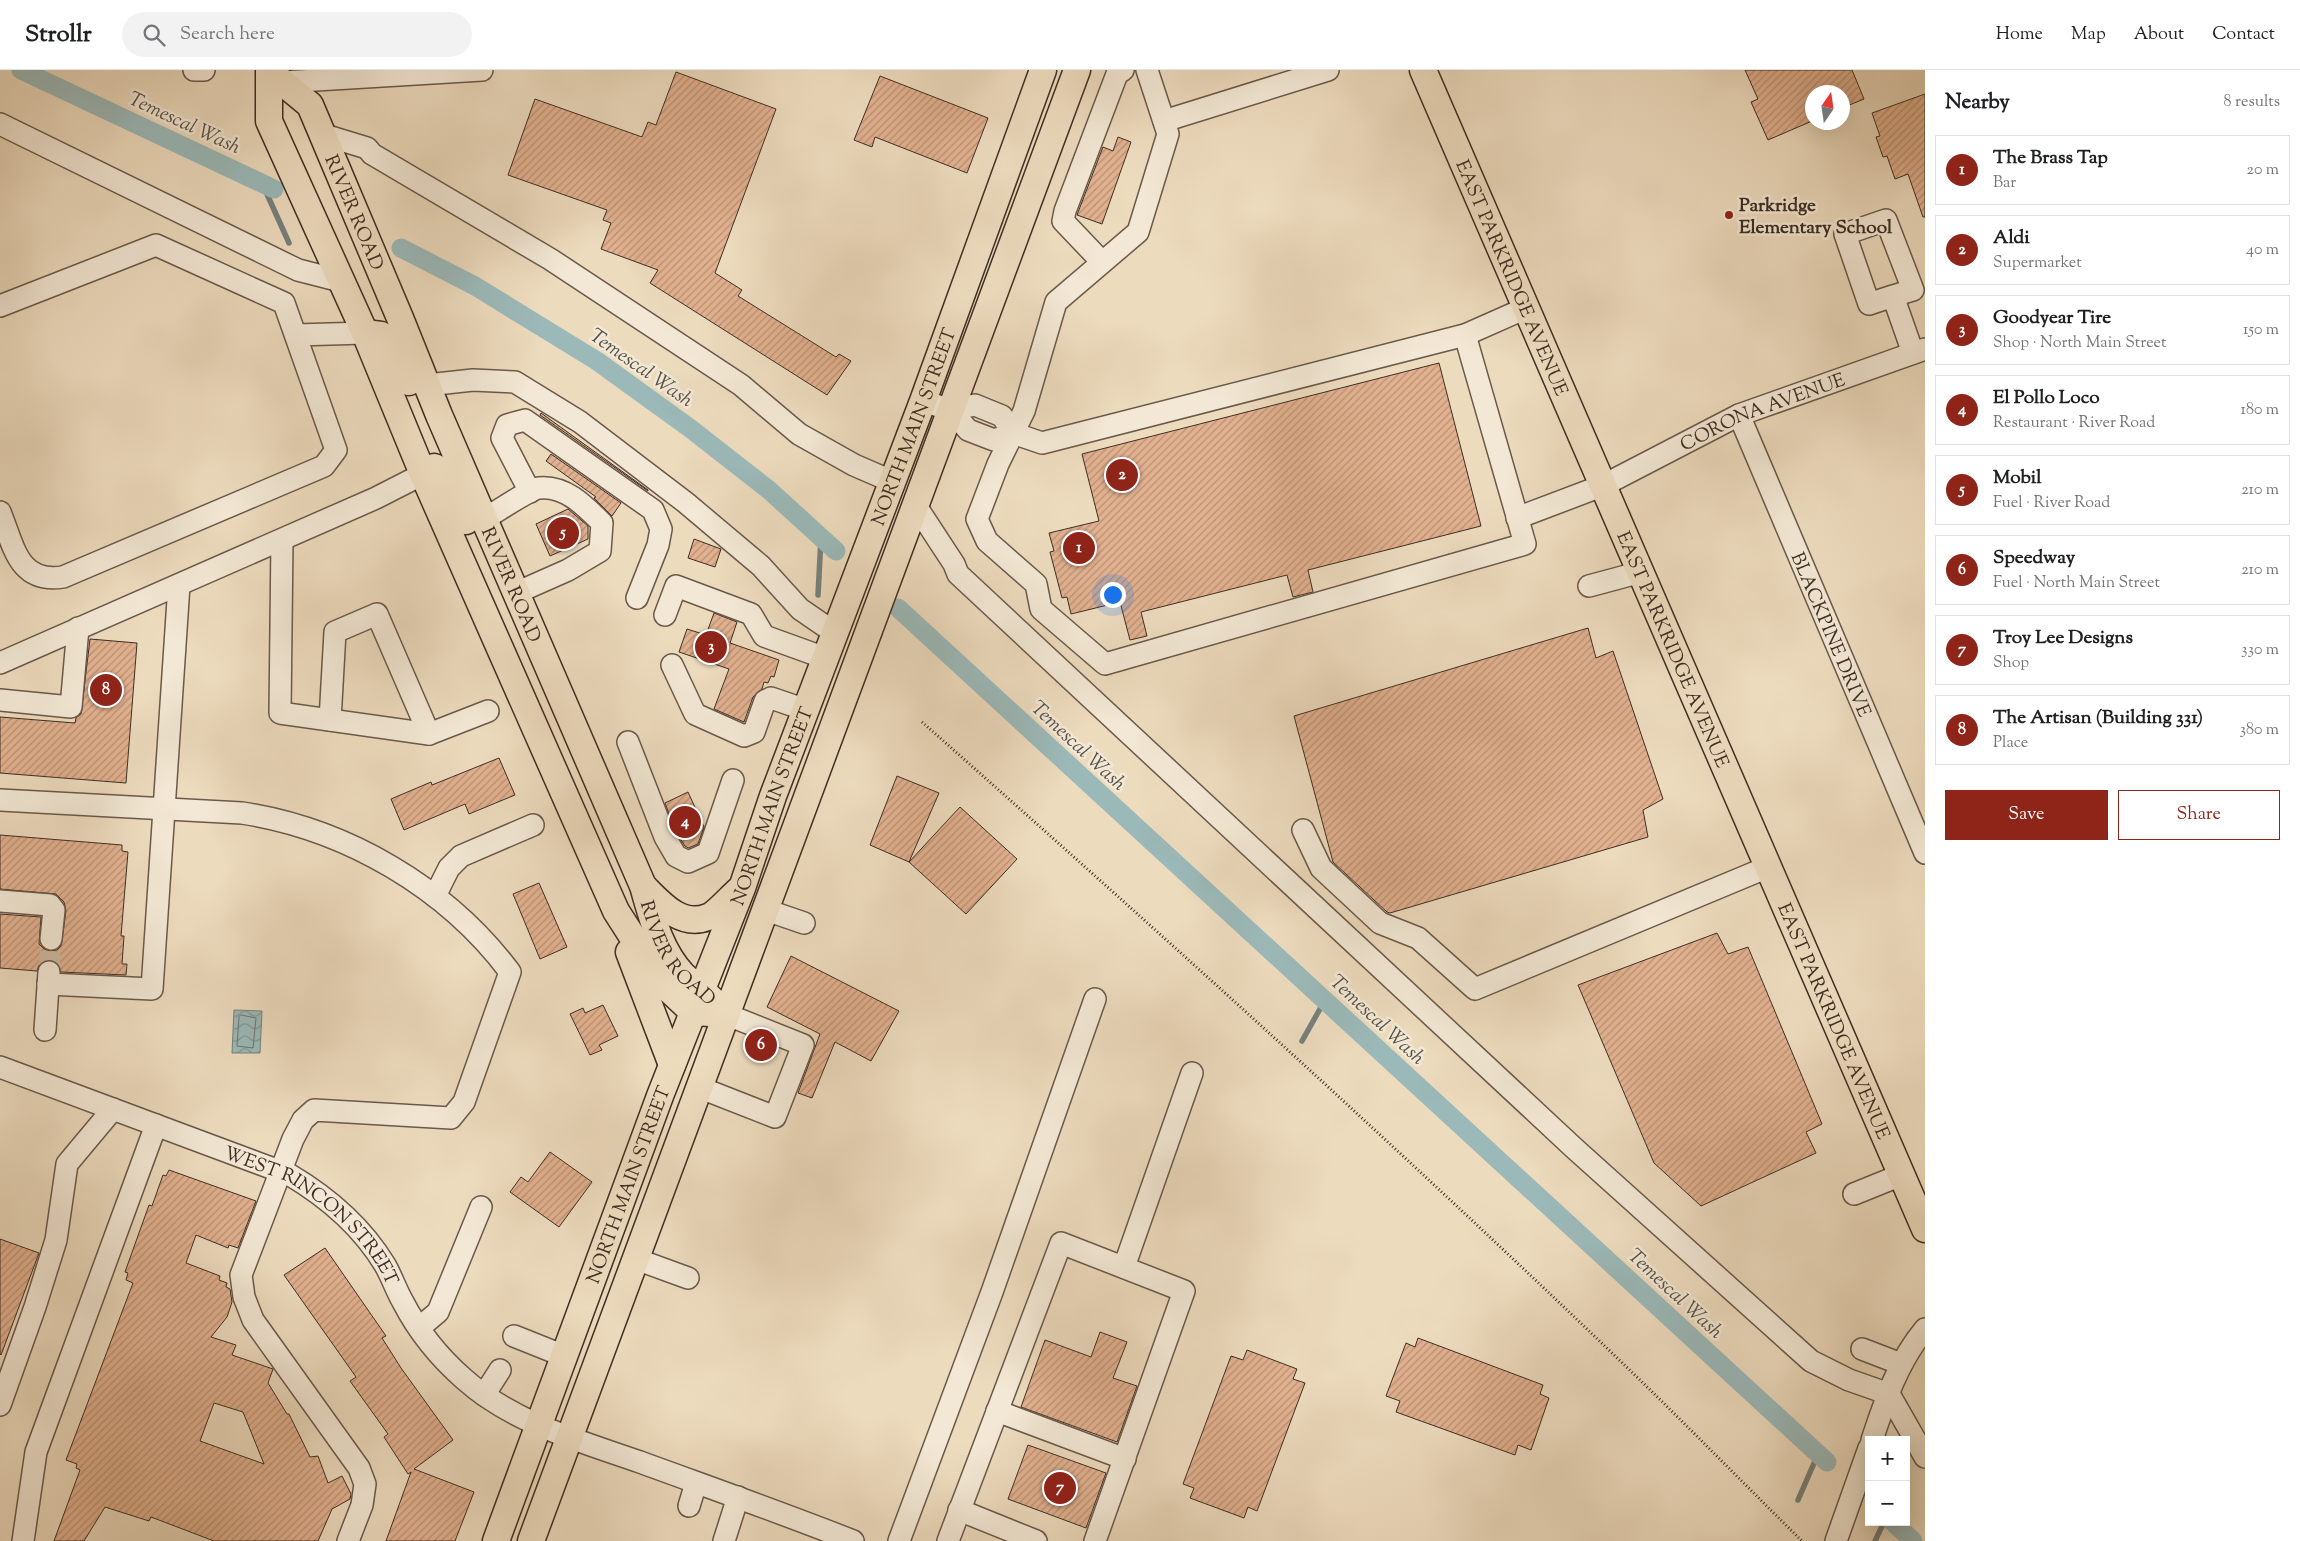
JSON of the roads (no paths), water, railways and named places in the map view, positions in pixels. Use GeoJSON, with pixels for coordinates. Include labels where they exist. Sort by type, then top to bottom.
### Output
{"type":"FeatureCollection","features":[{"type":"Feature","properties":{"kind":"main road","name":"NORTH MAIN STREET"},"geometry":{"type":"LineString","coordinates":[[496,1541],[672,1065],[742,888],[773,796],[887,491],[923,401],[1043,70]]}},
{"type":"Feature","properties":{"kind":"main road","name":"NORTH MAIN STREET"},"geometry":{"type":"LineString","coordinates":[[531,1541],[728,1015],[1077,70]]}},
{"type":"Feature","properties":{"kind":"main road","name":"EAST PARKRIDGE AVENUE"},"geometry":{"type":"LineString","coordinates":[[1423,70],[1925,1229]]}},
{"type":"Feature","properties":{"kind":"main road","name":"RIVER ROAD"},"geometry":{"type":"LineString","coordinates":[[274,75],[269,121],[365,333],[423,474],[616,910],[662,983],[728,1015]]}},
{"type":"Feature","properties":{"kind":"main road","name":"RIVER ROAD"},"geometry":{"type":"LineString","coordinates":[[274,75],[310,105],[400,318],[426,385],[643,886],[654,928],[671,960],[684,976],[697,1001]]}},
{"type":"Feature","properties":{"kind":"main road"},"geometry":{"type":"LineString","coordinates":[[365,333],[382,335],[386,338],[414,393],[439,415]]}},
{"type":"Feature","properties":{"kind":"main road"},"geometry":{"type":"LineString","coordinates":[[423,474],[434,467],[443,472],[514,632],[522,643],[544,661]]}},
{"type":"Feature","properties":{"kind":"main road"},"geometry":{"type":"LineString","coordinates":[[643,886],[672,914],[689,920],[708,917],[742,888]]}},
{"type":"Feature","properties":{"kind":"main road"},"geometry":{"type":"LineString","coordinates":[[616,910],[628,950],[672,1065]]}},
{"type":"Feature","properties":{"kind":"street"},"geometry":{"type":"LineString","coordinates":[[194,70],[199,72],[204,70]]}},
{"type":"Feature","properties":{"kind":"street"},"geometry":{"type":"LineString","coordinates":[[274,75],[482,70]]}},
{"type":"Feature","properties":{"kind":"street"},"geometry":{"type":"LineString","coordinates":[[1102,262],[1063,220],[1117,74],[1123,70]]}},
{"type":"Feature","properties":{"kind":"street"},"geometry":{"type":"LineString","coordinates":[[1144,70],[1168,134],[1138,232],[1056,302],[1024,411],[998,464],[977,519],[987,541],[1036,584],[1041,609],[1105,664],[1525,544],[1465,335]]}},
{"type":"Feature","properties":{"kind":"street"},"geometry":{"type":"LineString","coordinates":[[1164,121],[1328,70]]}},
{"type":"Feature","properties":{"kind":"street"},"geometry":{"type":"LineString","coordinates":[[0,124],[298,270],[345,290]]}},
{"type":"Feature","properties":{"kind":"street"},"geometry":{"type":"LineString","coordinates":[[323,137],[367,148],[372,154],[550,259],[741,384],[800,434],[854,465],[887,491]]}},
{"type":"Feature","properties":{"kind":"street"},"geometry":{"type":"LineString","coordinates":[[0,306],[156,245],[284,303],[336,450],[324,466],[63,577],[48,579],[34,576],[22,564],[0,512]]}},
{"type":"Feature","properties":{"kind":"street"},"geometry":{"type":"LineString","coordinates":[[1893,296],[1919,351]]}},
{"type":"Feature","properties":{"kind":"street"},"geometry":{"type":"LineString","coordinates":[[923,401],[951,410],[975,405],[1002,416],[1013,433],[1042,443],[1465,335],[1526,308]]}},
{"type":"Feature","properties":{"kind":"street"},"geometry":{"type":"LineString","coordinates":[[296,334],[365,333]]}},
{"type":"Feature","properties":{"kind":"street","name":"CORONA AVENUE"},"geometry":{"type":"LineString","coordinates":[[1517,518],[1604,486],[1738,415],[1919,351]]}},
{"type":"Feature","properties":{"kind":"street"},"geometry":{"type":"LineString","coordinates":[[426,385],[473,380],[515,382],[580,422],[684,502],[761,566],[831,643]]}},
{"type":"Feature","properties":{"kind":"street","name":"BLACKPINE DRIVE"},"geometry":{"type":"LineString","coordinates":[[1738,415],[1925,853]]}},
{"type":"Feature","properties":{"kind":"street"},"geometry":{"type":"LineString","coordinates":[[530,492],[502,438],[507,425],[525,420],[653,510],[661,530],[658,545],[637,598]]}},
{"type":"Feature","properties":{"kind":"street"},"geometry":{"type":"LineString","coordinates":[[0,662],[282,540],[376,498],[423,474]]}},
{"type":"Feature","properties":{"kind":"street"},"geometry":{"type":"LineString","coordinates":[[484,519],[537,488],[562,492],[580,501],[602,523],[600,551],[568,570],[516,593]]}},
{"type":"Feature","properties":{"kind":"street"},"geometry":{"type":"LineString","coordinates":[[915,509],[954,564],[958,574],[1574,1148],[1811,1361],[1849,1380],[1889,1394],[1925,1457]]}},
{"type":"Feature","properties":{"kind":"street"},"geometry":{"type":"LineString","coordinates":[[282,540],[280,713],[429,734],[488,712]]}},
{"type":"Feature","properties":{"kind":"street"},"geometry":{"type":"LineString","coordinates":[[1589,586],[1641,572]]}},
{"type":"Feature","properties":{"kind":"street"},"geometry":{"type":"LineString","coordinates":[[45,1030],[48,978],[152,989],[179,585]]}},
{"type":"Feature","properties":{"kind":"street"},"geometry":{"type":"LineString","coordinates":[[664,615],[676,586],[751,614],[764,636],[831,643]]}},
{"type":"Feature","properties":{"kind":"street"},"geometry":{"type":"LineString","coordinates":[[330,720],[335,632],[377,614],[429,734]]}},
{"type":"Feature","properties":{"kind":"street"},"geometry":{"type":"LineString","coordinates":[[0,700],[71,707],[78,628]]}},
{"type":"Feature","properties":{"kind":"street"},"geometry":{"type":"LineString","coordinates":[[672,665],[695,714],[744,736],[754,732],[765,701],[772,698],[806,710]]}},
{"type":"Feature","properties":{"kind":"street"},"geometry":{"type":"LineString","coordinates":[[628,742],[665,837],[676,856],[688,862],[708,853],[733,780]]}},
{"type":"Feature","properties":{"kind":"street"},"geometry":{"type":"LineString","coordinates":[[0,800],[242,813],[276,818],[326,835],[374,857],[419,884],[453,910],[493,949],[510,972],[464,1102],[451,1118],[314,1110],[303,1120],[293,1138],[242,1276],[244,1297],[253,1320],[359,1468],[366,1484],[362,1506],[348,1541]]}},
{"type":"Feature","properties":{"kind":"street"},"geometry":{"type":"LineString","coordinates":[[435,896],[449,868],[461,856],[533,825]]}},
{"type":"Feature","properties":{"kind":"street"},"geometry":{"type":"LineString","coordinates":[[1303,830],[1321,868],[1380,923],[1418,938],[1475,989],[1768,867]]}},
{"type":"Feature","properties":{"kind":"street"},"geometry":{"type":"LineString","coordinates":[[0,902],[50,905],[54,910],[52,939]]}},
{"type":"Feature","properties":{"kind":"street"},"geometry":{"type":"LineString","coordinates":[[766,910],[804,923]]}},
{"type":"Feature","properties":{"kind":"street"},"geometry":{"type":"LineString","coordinates":[[899,1541],[992,1292],[1095,999]]}},
{"type":"Feature","properties":{"kind":"street"},"geometry":{"type":"LineString","coordinates":[[700,1088],[775,1117],[803,1045],[728,1015]]}},
{"type":"Feature","properties":{"kind":"street","name":"WEST RINCON STREET"},"geometry":{"type":"LineString","coordinates":[[0,1067],[281,1171],[312,1188],[351,1222],[363,1236],[385,1265],[402,1302],[419,1328],[448,1365],[500,1406],[569,1437],[738,1497],[846,1540]]}},
{"type":"Feature","properties":{"kind":"street"},"geometry":{"type":"LineString","coordinates":[[1124,1267],[1192,1073]]}},
{"type":"Feature","properties":{"kind":"street"},"geometry":{"type":"LineString","coordinates":[[0,1406],[35,1307],[56,1240],[67,1164],[113,1109]]}},
{"type":"Feature","properties":{"kind":"street"},"geometry":{"type":"LineString","coordinates":[[23,1541],[36,1452],[156,1125]]}},
{"type":"Feature","properties":{"kind":"street"},"geometry":{"type":"LineString","coordinates":[[1854,1194],[1901,1175]]}},
{"type":"Feature","properties":{"kind":"street"},"geometry":{"type":"LineString","coordinates":[[419,1328],[438,1312],[481,1207]]}},
{"type":"Feature","properties":{"kind":"street"},"geometry":{"type":"LineString","coordinates":[[948,1541],[1061,1243],[1184,1291],[1095,1541]]}},
{"type":"Feature","properties":{"kind":"street"},"geometry":{"type":"LineString","coordinates":[[636,1259],[688,1278]]}},
{"type":"Feature","properties":{"kind":"street"},"geometry":{"type":"LineString","coordinates":[[1873,1436],[1901,1364],[1913,1343],[1925,1329]]}},
{"type":"Feature","properties":{"kind":"street"},"geometry":{"type":"LineString","coordinates":[[514,1336],[564,1356]]}},
{"type":"Feature","properties":{"kind":"street"},"geometry":{"type":"LineString","coordinates":[[1862,1349],[1901,1364]]}},
{"type":"Feature","properties":{"kind":"street"},"geometry":{"type":"LineString","coordinates":[[484,1395],[500,1370]]}},
{"type":"Feature","properties":{"kind":"street"},"geometry":{"type":"LineString","coordinates":[[997,1411],[1124,1459]]}},
{"type":"Feature","properties":{"kind":"street"},"geometry":{"type":"LineString","coordinates":[[1836,1541],[1865,1459]]}},
{"type":"Feature","properties":{"kind":"street"},"geometry":{"type":"LineString","coordinates":[[689,1506],[696,1483]]}},
{"type":"Feature","properties":{"kind":"street"},"geometry":{"type":"LineString","coordinates":[[724,1541],[738,1497]]}},
{"type":"Feature","properties":{"kind":"street"},"geometry":{"type":"LineString","coordinates":[[959,1510],[1036,1541]]}},
{"type":"Feature","properties":{"kind":"water"},"geometry":{"type":"Polygon","coordinates":[[[234,1010],[262,1011],[260,1053],[232,1053],[234,1010]]]}},
{"type":"Feature","properties":{"kind":"waterway","name":"Temescal Wash"},"geometry":{"type":"LineString","coordinates":[[21,70],[274,189]]}},
{"type":"Feature","properties":{"kind":"waterway"},"geometry":{"type":"LineString","coordinates":[[262,183],[289,243]]}},
{"type":"Feature","properties":{"kind":"waterway","name":"Temescal Wash"},"geometry":{"type":"LineString","coordinates":[[401,248],[475,286],[597,361],[691,429],[769,490],[836,551]]}},
{"type":"Feature","properties":{"kind":"waterway"},"geometry":{"type":"LineString","coordinates":[[818,595],[821,538]]}},
{"type":"Feature","properties":{"kind":"waterway","name":"Temescal Wash"},"geometry":{"type":"LineString","coordinates":[[898,608],[1827,1462]]}},
{"type":"Feature","properties":{"kind":"waterway"},"geometry":{"type":"LineString","coordinates":[[1302,1041],[1325,1000]]}},
{"type":"Feature","properties":{"kind":"waterway"},"geometry":{"type":"LineString","coordinates":[[1798,1500],[1818,1454]]}},
{"type":"Feature","properties":{"kind":"waterway"},"geometry":{"type":"LineString","coordinates":[[1875,1541],[1882,1526]]}},
{"type":"Feature","properties":{"kind":"waterway","name":"Temescal Wash"},"geometry":{"type":"LineString","coordinates":[[1897,1526],[1913,1541]]}},
{"type":"Feature","properties":{"kind":"tunnel"},"geometry":{"type":"LineString","coordinates":[[49,972],[51,939]]}},
{"type":"Feature","properties":{"kind":"place","name":"Parkridge Elementary School"},"geometry":{"type":"Point","coordinates":[1729,215]}},
{"type":"Feature","properties":{"kind":"place","name":"Aldi"},"geometry":{"type":"Point","coordinates":[1122,475]}},
{"type":"Feature","properties":{"kind":"place","name":"Mobil"},"geometry":{"type":"Point","coordinates":[563,533]}},
{"type":"Feature","properties":{"kind":"place","name":"The Brass Tap"},"geometry":{"type":"Point","coordinates":[1079,548]}},
{"type":"Feature","properties":{"kind":"place","name":"Goodyear Tire"},"geometry":{"type":"Point","coordinates":[711,647]}},
{"type":"Feature","properties":{"kind":"place","name":"The Artisan (Building 331)"},"geometry":{"type":"Point","coordinates":[106,690]}},
{"type":"Feature","properties":{"kind":"place","name":"El Pollo Loco"},"geometry":{"type":"Point","coordinates":[685,822]}},
{"type":"Feature","properties":{"kind":"place","name":"Speedway"},"geometry":{"type":"Point","coordinates":[761,1045]}},
{"type":"Feature","properties":{"kind":"place","name":"Troy Lee Designs"},"geometry":{"type":"Point","coordinates":[1060,1488]}}]}
